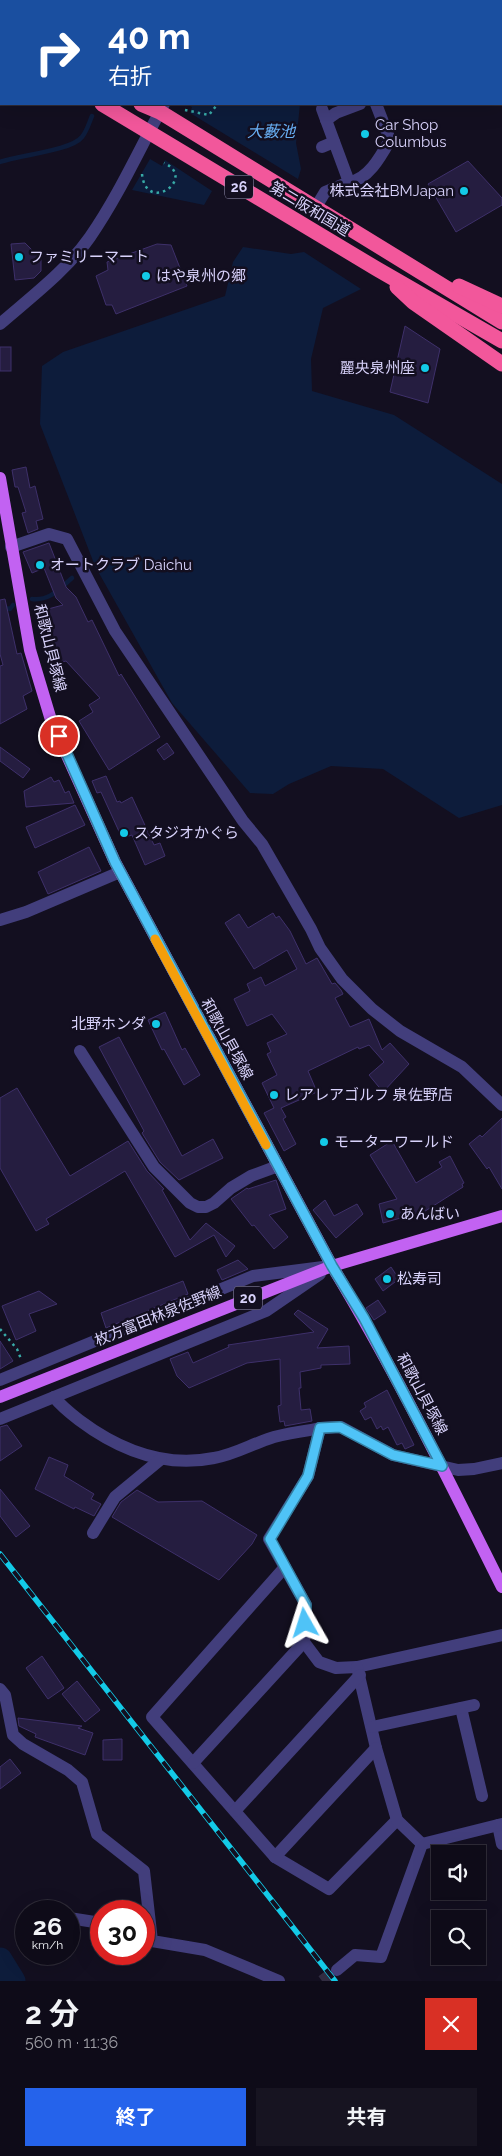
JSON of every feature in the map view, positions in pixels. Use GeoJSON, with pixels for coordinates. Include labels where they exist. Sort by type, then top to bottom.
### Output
{"type":"FeatureCollection","features":[{"type":"Feature","properties":{"kind":"highway","name":"第二阪和国道"},"geometry":{"type":"LineString","coordinates":[[104,105],[377,269],[502,341]]}},
{"type":"Feature","properties":{"kind":"highway","name":"第二阪和国道"},"geometry":{"type":"LineString","coordinates":[[146,105],[162,108],[316,207],[502,322]]}},
{"type":"Feature","properties":{"kind":"highway","name":"26"},"geometry":{"type":"LineString","coordinates":[[396,257],[502,306]]}},
{"type":"Feature","properties":{"kind":"highway","name":"26"},"geometry":{"type":"LineString","coordinates":[[377,269],[413,302],[502,364]]}},
{"type":"Feature","properties":{"kind":"main road","name":"和歌山貝塚線"},"geometry":{"type":"LineString","coordinates":[[0,478],[8,550],[30,650],[51,720],[120,872],[332,1266],[364,1318],[442,1466],[502,1587]]}},
{"type":"Feature","properties":{"kind":"main road","name":"枚方富田林泉佐野線"},"geometry":{"type":"LineString","coordinates":[[0,1397],[332,1266],[502,1216]]}},
{"type":"Feature","properties":{"kind":"street"},"geometry":{"type":"LineString","coordinates":[[349,182],[324,114],[336,113],[357,105]]}},
{"type":"Feature","properties":{"kind":"street"},"geometry":{"type":"LineString","coordinates":[[316,207],[325,192],[349,182],[358,181],[381,157],[390,140],[376,105]]}},
{"type":"Feature","properties":{"kind":"street"},"geometry":{"type":"LineString","coordinates":[[0,324],[38,291],[90,238],[144,145],[162,108]]}},
{"type":"Feature","properties":{"kind":"street"},"geometry":{"type":"LineString","coordinates":[[322,147],[334,142]]}},
{"type":"Feature","properties":{"kind":"street"},"geometry":{"type":"LineString","coordinates":[[8,550],[49,534],[67,539],[115,631],[243,821],[262,844],[320,948],[342,979],[372,1009],[400,1031],[462,1067],[502,1105]]}},
{"type":"Feature","properties":{"kind":"street"},"geometry":{"type":"LineString","coordinates":[[0,920],[26,912],[120,872]]}},
{"type":"Feature","properties":{"kind":"street"},"geometry":{"type":"LineString","coordinates":[[80,1051],[154,1167],[190,1203],[198,1207],[206,1207],[251,1176],[278,1166]]}},
{"type":"Feature","properties":{"kind":"street"},"geometry":{"type":"LineString","coordinates":[[0,1380],[253,1276],[332,1266]]}},
{"type":"Feature","properties":{"kind":"street"},"geometry":{"type":"LineString","coordinates":[[0,1419],[266,1310],[332,1266]]}},
{"type":"Feature","properties":{"kind":"street"},"geometry":{"type":"LineString","coordinates":[[54,1397],[61,1406],[94,1431],[124,1448],[161,1458],[194,1461],[216,1458],[270,1438],[320,1428],[340,1427],[393,1455],[458,1470],[474,1469],[502,1463]]}},
{"type":"Feature","properties":{"kind":"street"},"geometry":{"type":"LineString","coordinates":[[193,1762],[304,1642],[306,1605],[270,1539],[308,1476],[320,1428]]}},
{"type":"Feature","properties":{"kind":"street"},"geometry":{"type":"LineString","coordinates":[[93,1533],[115,1497],[161,1458]]}},
{"type":"Feature","properties":{"kind":"street"},"geometry":{"type":"LineString","coordinates":[[285,1568],[152,1717],[275,1856],[329,1889],[397,1820]]}},
{"type":"Feature","properties":{"kind":"street"},"geometry":{"type":"LineString","coordinates":[[304,1642],[319,1662],[336,1668],[358,1671],[502,1635]]}},
{"type":"Feature","properties":{"kind":"street"},"geometry":{"type":"LineString","coordinates":[[358,1671],[376,1748],[397,1820],[422,1844]]}},
{"type":"Feature","properties":{"kind":"street"},"geometry":{"type":"LineString","coordinates":[[235,1810],[358,1671]]}},
{"type":"Feature","properties":{"kind":"street"},"geometry":{"type":"LineString","coordinates":[[0,1689],[5,1695],[13,1735],[23,1744],[68,1770],[82,1782],[97,1834],[144,1871],[146,1900]]}},
{"type":"Feature","properties":{"kind":"street"},"geometry":{"type":"LineString","coordinates":[[372,1727],[474,1705]]}},
{"type":"Feature","properties":{"kind":"street"},"geometry":{"type":"LineString","coordinates":[[461,1708],[482,1796]]}},
{"type":"Feature","properties":{"kind":"street"},"geometry":{"type":"LineString","coordinates":[[275,1856],[376,1748]]}},
{"type":"Feature","properties":{"kind":"street"},"geometry":{"type":"LineString","coordinates":[[422,1844],[500,1824],[502,1844]]}},
{"type":"Feature","properties":{"kind":"street"},"geometry":{"type":"LineString","coordinates":[[337,1970],[355,1955],[381,1957],[422,1844]]}},
{"type":"Feature","properties":{"kind":"street"},"geometry":{"type":"LineString","coordinates":[[155,1940],[204,1950],[279,1981]]}},
{"type":"Feature","properties":{"kind":"path"},"geometry":{"type":"LineString","coordinates":[[191,110],[198,114],[209,115],[216,105]]}},
{"type":"Feature","properties":{"kind":"path"},"geometry":{"type":"LineString","coordinates":[[145,167],[142,175],[144,183],[150,190],[161,193],[168,191],[173,185],[175,176],[169,166],[164,163]]}},
{"type":"Feature","properties":{"kind":"path"},"geometry":{"type":"LineString","coordinates":[[0,1329],[17,1349],[26,1369]]}},
{"type":"Feature","properties":{"kind":"water","name":"大藪池"},"geometry":{"type":"Polygon","coordinates":[[[188,105],[300,105],[296,143],[301,169],[298,179],[190,113],[192,107],[188,105]]]}},
{"type":"Feature","properties":{"kind":"water"},"geometry":{"type":"Polygon","coordinates":[[[150,159],[162,166],[165,160],[212,191],[204,205],[132,190],[150,159]]]}},
{"type":"Feature","properties":{"kind":"water"},"geometry":{"type":"Polygon","coordinates":[[[243,247],[291,254],[304,252],[361,289],[323,308],[311,359],[312,391],[394,415],[502,484],[502,805],[459,818],[383,769],[331,766],[289,784],[273,794],[250,793],[172,703],[95,566],[40,424],[42,366],[63,352],[225,296],[233,262],[243,247]]]}},
{"type":"Feature","properties":{"kind":"building","name":"株式会社BMJapan"},"geometry":{"type":"Polygon","coordinates":[[[468,161],[502,198],[502,205],[456,232],[428,184],[468,161]]]}},
{"type":"Feature","properties":{"kind":"building"},"geometry":{"type":"Polygon","coordinates":[[[25,243],[41,259],[41,271],[34,278],[15,280],[11,244],[25,243]]]}},
{"type":"Feature","properties":{"kind":"building"},"geometry":{"type":"Polygon","coordinates":[[[157,244],[171,245],[187,286],[116,314],[112,305],[106,305],[96,276],[108,270],[107,262],[157,244]]]}},
{"type":"Feature","properties":{"kind":"building"},"geometry":{"type":"Polygon","coordinates":[[[405,326],[440,349],[428,403],[390,392],[405,326]]]}},
{"type":"Feature","properties":{"kind":"building"},"geometry":{"type":"Polygon","coordinates":[[[0,347],[11,347],[11,371],[0,371],[0,347]]]}},
{"type":"Feature","properties":{"kind":"building"},"geometry":{"type":"Polygon","coordinates":[[[26,467],[30,488],[35,486],[43,519],[36,521],[38,529],[28,533],[22,513],[26,512],[18,487],[15,487],[12,470],[26,467]]]}},
{"type":"Feature","properties":{"kind":"building"},"geometry":{"type":"Polygon","coordinates":[[[49,543],[66,587],[76,597],[88,622],[92,620],[119,676],[121,674],[160,737],[109,770],[79,721],[93,712],[89,705],[100,698],[66,661],[49,665],[37,612],[63,605],[56,598],[44,568],[32,573],[23,552],[49,543]]]}},
{"type":"Feature","properties":{"kind":"building"},"geometry":{"type":"Polygon","coordinates":[[[5,599],[17,654],[21,653],[32,691],[23,696],[27,709],[0,724],[0,666],[3,665],[0,654],[0,600],[5,599]]]}},
{"type":"Feature","properties":{"kind":"building"},"geometry":{"type":"Polygon","coordinates":[[[167,743],[174,753],[164,760],[157,750],[167,743]]]}},
{"type":"Feature","properties":{"kind":"building"},"geometry":{"type":"Polygon","coordinates":[[[0,747],[30,769],[23,778],[0,761],[0,747]]]}},
{"type":"Feature","properties":{"kind":"building"},"geometry":{"type":"Polygon","coordinates":[[[106,776],[117,802],[120,801],[121,803],[132,797],[154,845],[160,843],[165,856],[145,865],[132,835],[122,838],[101,792],[97,793],[92,781],[106,776]]]}},
{"type":"Feature","properties":{"kind":"building"},"geometry":{"type":"Polygon","coordinates":[[[51,777],[54,782],[59,780],[65,793],[69,791],[74,803],[26,807],[24,791],[51,777]]]}},
{"type":"Feature","properties":{"kind":"building"},"geometry":{"type":"Polygon","coordinates":[[[75,805],[85,825],[35,848],[26,827],[75,805]]]}},
{"type":"Feature","properties":{"kind":"building"},"geometry":{"type":"Polygon","coordinates":[[[89,847],[101,871],[48,894],[38,872],[89,847]]]}},
{"type":"Feature","properties":{"kind":"building"},"geometry":{"type":"Polygon","coordinates":[[[273,913],[276,918],[279,916],[290,931],[306,964],[317,958],[332,984],[335,983],[341,990],[343,994],[335,998],[350,1027],[369,1019],[382,1050],[390,1043],[409,1064],[383,1092],[369,1075],[384,1062],[369,1045],[359,1049],[358,1047],[308,1071],[317,1092],[281,1108],[286,1117],[283,1119],[296,1144],[284,1151],[264,1113],[274,1108],[262,1083],[277,1075],[267,1054],[271,1052],[267,1043],[287,1034],[272,1014],[247,1026],[234,999],[250,991],[247,984],[261,977],[265,986],[297,969],[287,950],[254,969],[225,923],[239,914],[248,928],[273,913]]]}},
{"type":"Feature","properties":{"kind":"building"},"geometry":{"type":"Polygon","coordinates":[[[165,1012],[182,1050],[185,1048],[200,1075],[184,1085],[164,1049],[162,1050],[148,1020],[165,1012]]]}},
{"type":"Feature","properties":{"kind":"building"},"geometry":{"type":"Polygon","coordinates":[[[119,1037],[182,1156],[213,1139],[223,1158],[179,1180],[160,1162],[142,1133],[144,1131],[99,1047],[119,1037]]]}},
{"type":"Feature","properties":{"kind":"building"},"geometry":{"type":"Polygon","coordinates":[[[17,1088],[70,1176],[128,1141],[147,1171],[164,1189],[162,1190],[190,1240],[206,1223],[235,1246],[226,1257],[214,1235],[175,1257],[125,1171],[46,1219],[49,1224],[36,1231],[0,1168],[0,1098],[17,1088]]]}},
{"type":"Feature","properties":{"kind":"building"},"geometry":{"type":"Polygon","coordinates":[[[502,1118],[502,1189],[489,1167],[487,1169],[469,1144],[480,1135],[482,1137],[502,1118]]]}},
{"type":"Feature","properties":{"kind":"building"},"geometry":{"type":"Polygon","coordinates":[[[392,1141],[416,1183],[442,1167],[439,1162],[450,1156],[464,1183],[462,1184],[463,1187],[419,1215],[418,1213],[383,1223],[379,1204],[397,1199],[370,1155],[392,1141]]]}},
{"type":"Feature","properties":{"kind":"building"},"geometry":{"type":"Polygon","coordinates":[[[276,1180],[286,1209],[269,1215],[288,1237],[274,1249],[254,1225],[252,1226],[231,1199],[247,1188],[276,1180]]]}},
{"type":"Feature","properties":{"kind":"building"},"geometry":{"type":"Polygon","coordinates":[[[325,1200],[334,1216],[357,1204],[363,1214],[336,1238],[313,1210],[325,1200]]]}},
{"type":"Feature","properties":{"kind":"building"},"geometry":{"type":"Polygon","coordinates":[[[238,1260],[248,1269],[222,1280],[217,1270],[238,1260]]]}},
{"type":"Feature","properties":{"kind":"building"},"geometry":{"type":"Polygon","coordinates":[[[391,1267],[399,1279],[383,1291],[375,1279],[391,1267]]]}},
{"type":"Feature","properties":{"kind":"building"},"geometry":{"type":"Polygon","coordinates":[[[183,1281],[188,1294],[106,1328],[101,1313],[183,1281]]]}},
{"type":"Feature","properties":{"kind":"building"},"geometry":{"type":"Polygon","coordinates":[[[39,1291],[57,1304],[29,1314],[36,1331],[16,1340],[2,1306],[39,1291]]]}},
{"type":"Feature","properties":{"kind":"building"},"geometry":{"type":"Polygon","coordinates":[[[378,1300],[386,1312],[374,1320],[366,1308],[378,1300]]]}},
{"type":"Feature","properties":{"kind":"building"},"geometry":{"type":"Polygon","coordinates":[[[298,1310],[328,1329],[317,1348],[349,1346],[350,1364],[321,1365],[321,1368],[300,1372],[301,1410],[310,1409],[312,1421],[285,1426],[284,1421],[280,1422],[278,1406],[281,1405],[280,1359],[247,1363],[189,1388],[177,1376],[170,1359],[188,1352],[193,1363],[229,1347],[228,1345],[314,1332],[294,1314],[298,1310]]]}},
{"type":"Feature","properties":{"kind":"building"},"geometry":{"type":"Polygon","coordinates":[[[0,1341],[13,1361],[0,1369],[0,1341]]]}},
{"type":"Feature","properties":{"kind":"building"},"geometry":{"type":"Polygon","coordinates":[[[387,1390],[414,1445],[405,1449],[402,1443],[397,1445],[388,1427],[383,1430],[381,1426],[377,1429],[371,1417],[365,1420],[360,1411],[366,1407],[364,1403],[387,1390]]]}},
{"type":"Feature","properties":{"kind":"building"},"geometry":{"type":"Polygon","coordinates":[[[7,1425],[22,1446],[0,1461],[0,1427],[7,1425]]]}},
{"type":"Feature","properties":{"kind":"building"},"geometry":{"type":"Polygon","coordinates":[[[49,1457],[68,1465],[64,1476],[94,1494],[91,1499],[101,1504],[94,1516],[75,1507],[74,1509],[35,1489],[49,1457]]]}},
{"type":"Feature","properties":{"kind":"building"},"geometry":{"type":"Polygon","coordinates":[[[0,1489],[30,1526],[16,1537],[0,1516],[0,1489]]]}},
{"type":"Feature","properties":{"kind":"building"},"geometry":{"type":"Polygon","coordinates":[[[137,1490],[158,1502],[202,1501],[257,1535],[252,1544],[219,1580],[112,1517],[121,1502],[137,1490]]]}},
{"type":"Feature","properties":{"kind":"building"},"geometry":{"type":"Polygon","coordinates":[[[42,1656],[64,1688],[48,1699],[26,1668],[42,1656]]]}},
{"type":"Feature","properties":{"kind":"building"},"geometry":{"type":"Polygon","coordinates":[[[77,1681],[100,1710],[85,1722],[62,1694],[77,1681]]]}},
{"type":"Feature","properties":{"kind":"building"},"geometry":{"type":"Polygon","coordinates":[[[18,1718],[82,1726],[78,1728],[93,1733],[85,1755],[35,1737],[36,1734],[19,1726],[18,1718]]]}},
{"type":"Feature","properties":{"kind":"building"},"geometry":{"type":"Polygon","coordinates":[[[122,1739],[122,1760],[103,1760],[103,1740],[122,1739]]]}},
{"type":"Feature","properties":{"kind":"building"},"geometry":{"type":"Polygon","coordinates":[[[10,1759],[21,1773],[0,1789],[0,1767],[10,1759]]]}},
{"type":"Feature","properties":{"kind":"waterway"},"geometry":{"type":"LineString","coordinates":[[0,162],[56,149],[76,142],[84,135],[92,116]]}},
{"type":"Feature","properties":{"kind":"waterway"},"geometry":{"type":"LineString","coordinates":[[32,599],[49,596],[72,578]]}},
{"type":"Feature","properties":{"kind":"waterway"},"geometry":{"type":"LineString","coordinates":[[0,607],[10,609],[13,605]]}},
{"type":"Feature","properties":{"kind":"waterway"},"geometry":{"type":"LineString","coordinates":[[0,1960],[13,1981]]}},
{"type":"Feature","properties":{"kind":"tunnel"},"geometry":{"type":"LineString","coordinates":[[322,1981],[337,1970]]}},
{"type":"Feature","properties":{"kind":"railway"},"geometry":{"type":"LineString","coordinates":[[0,1554],[335,1981]]}},
{"type":"Feature","properties":{"kind":"slow traffic"},"geometry":{"type":"LineString","coordinates":[[155,939],[266,1145]]}},
{"type":"Feature","properties":{"kind":"place","name":"Car Shop Columbus"},"geometry":{"type":"Point","coordinates":[365,134]}},
{"type":"Feature","properties":{"kind":"place","name":"株式会社BMJapan"},"geometry":{"type":"Point","coordinates":[464,191]}},
{"type":"Feature","properties":{"kind":"place","name":"ファミリーマート"},"geometry":{"type":"Point","coordinates":[19,257]}},
{"type":"Feature","properties":{"kind":"place","name":"はや泉州の郷"},"geometry":{"type":"Point","coordinates":[146,276]}},
{"type":"Feature","properties":{"kind":"place","name":"麗央泉州座"},"geometry":{"type":"Point","coordinates":[425,368]}},
{"type":"Feature","properties":{"kind":"place","name":"オートクラブ Daichu"},"geometry":{"type":"Point","coordinates":[40,565]}},
{"type":"Feature","properties":{"kind":"place","name":"スタジオかぐら"},"geometry":{"type":"Point","coordinates":[124,833]}},
{"type":"Feature","properties":{"kind":"place","name":"北野ホンダ"},"geometry":{"type":"Point","coordinates":[156,1024]}},
{"type":"Feature","properties":{"kind":"place","name":"レアレアゴルフ 泉佐野店"},"geometry":{"type":"Point","coordinates":[274,1095]}},
{"type":"Feature","properties":{"kind":"place","name":"モーターワールド"},"geometry":{"type":"Point","coordinates":[324,1142]}},
{"type":"Feature","properties":{"kind":"place","name":"あんばい"},"geometry":{"type":"Point","coordinates":[390,1214]}},
{"type":"Feature","properties":{"kind":"place","name":"松寿司"},"geometry":{"type":"Point","coordinates":[387,1279]}},
{"type":"Feature","properties":{"kind":"route"},"geometry":{"type":"LineString","coordinates":[[59,736],[120,872],[332,1266],[364,1318],[442,1466],[393,1455],[340,1427],[320,1428],[308,1476],[270,1539],[306,1605],[305,1623]]}}]}
